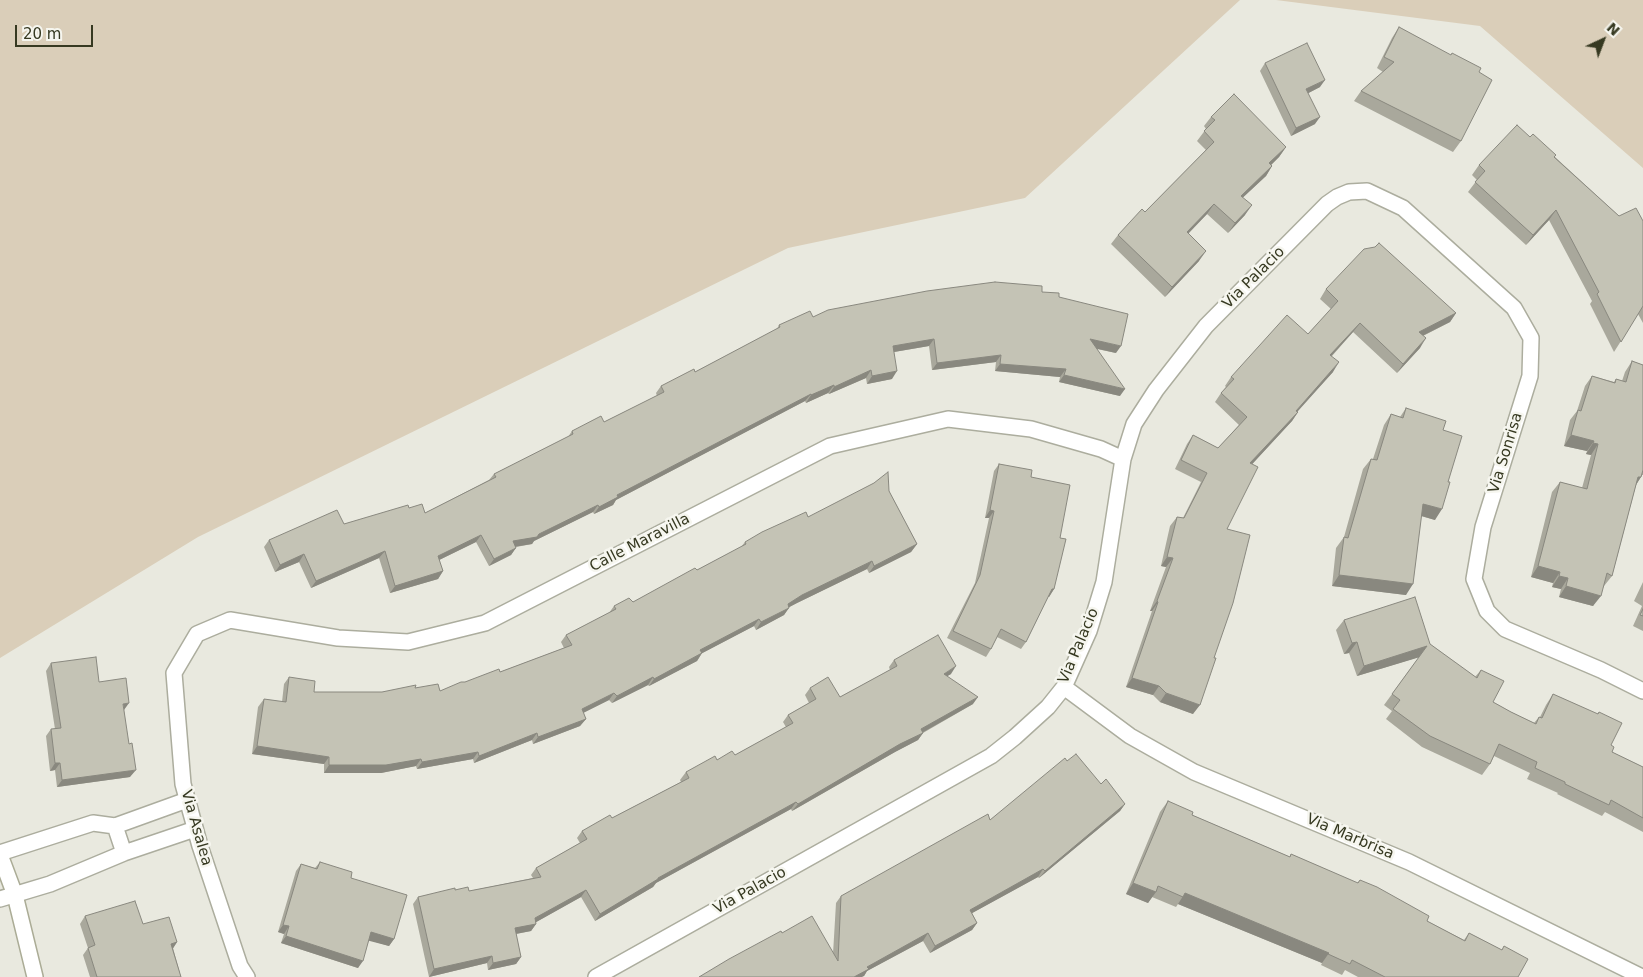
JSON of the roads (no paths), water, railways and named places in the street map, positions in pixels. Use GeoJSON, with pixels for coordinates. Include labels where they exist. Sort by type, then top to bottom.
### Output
{"type":"FeatureCollection","features":[{"type":"Feature","properties":{"kind":"street","name":"Via Palacio"},"geometry":{"type":"LineString","coordinates":[[596,977],[991,756],[1048,707],[1064,687],[1088,631],[1104,582],[1123,459],[1134,424],[1161,383],[1206,326],[1327,204],[1349,192],[1367,191]]}},
{"type":"Feature","properties":{"kind":"street","name":"Via Sonrisa"},"geometry":{"type":"LineString","coordinates":[[1367,191],[1403,208],[1514,308],[1531,338],[1530,376],[1483,527],[1474,579],[1487,611],[1505,629],[1601,670],[1643,691]]}},
{"type":"Feature","properties":{"kind":"street","name":"Calle Maravilla"},"geometry":{"type":"LineString","coordinates":[[174,673],[197,634],[230,620],[338,638],[408,642],[485,623],[830,446],[948,419],[1031,429],[1101,449],[1123,459]]}},
{"type":"Feature","properties":{"kind":"street","name":"Via Asalea"},"geometry":{"type":"LineString","coordinates":[[174,673],[183,784],[195,829],[240,966],[247,977]]}},
{"type":"Feature","properties":{"kind":"street","name":"Via Marbrisa"},"geometry":{"type":"LineString","coordinates":[[1064,687],[1130,736],[1194,772],[1409,862],[1642,977]]}},
{"type":"Feature","properties":{"kind":"street"},"geometry":{"type":"LineString","coordinates":[[34,977],[15,895],[0,854],[93,823],[115,826],[187,800]]}},
{"type":"Feature","properties":{"kind":"street"},"geometry":{"type":"LineString","coordinates":[[115,826],[124,853]]}},
{"type":"Feature","properties":{"kind":"street"},"geometry":{"type":"LineString","coordinates":[[0,899],[50,884],[124,853],[195,829]]}}]}
